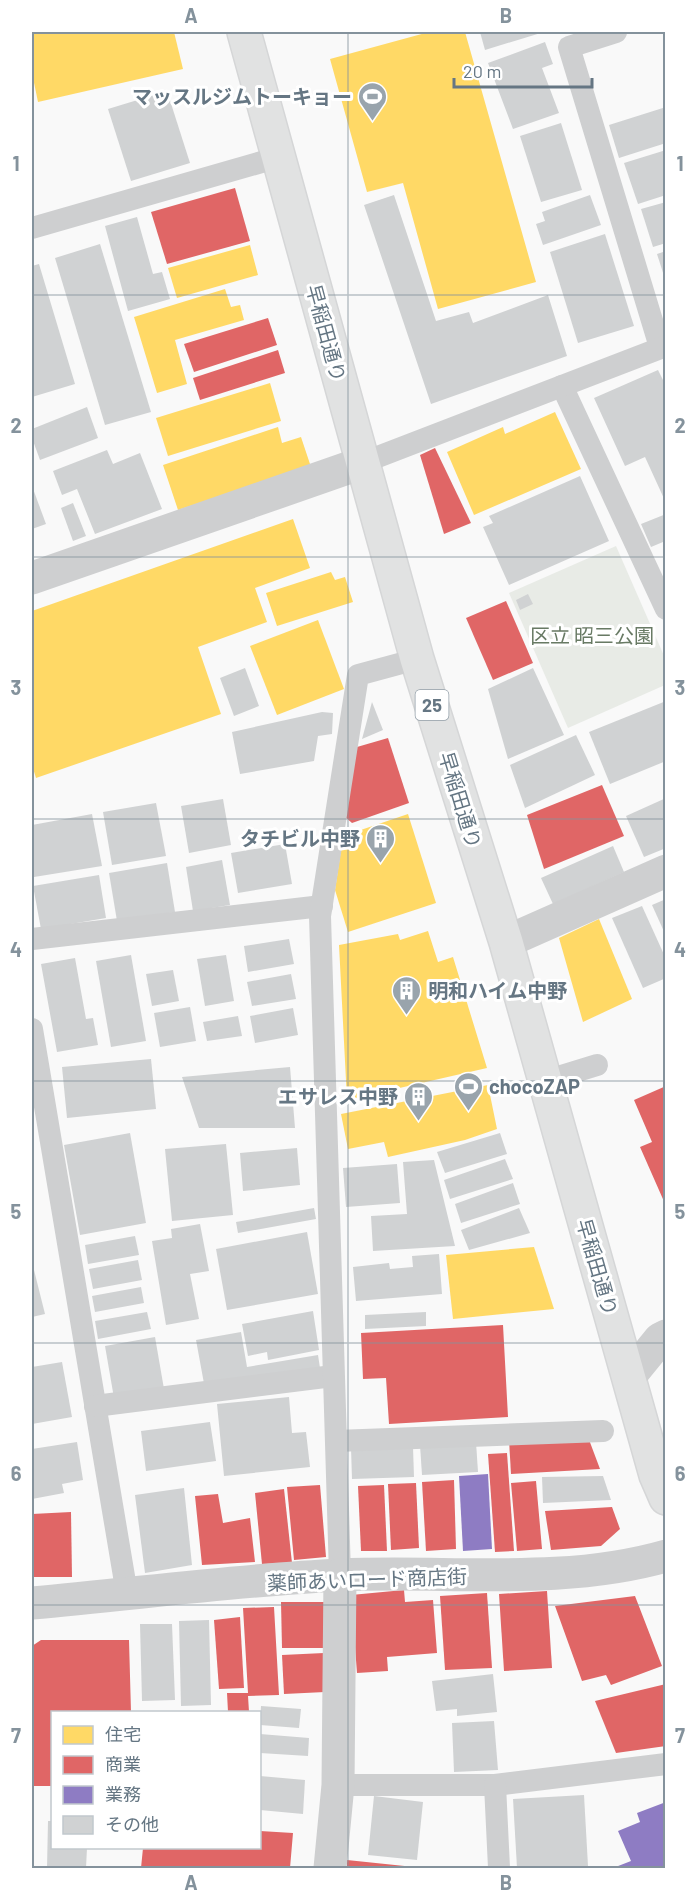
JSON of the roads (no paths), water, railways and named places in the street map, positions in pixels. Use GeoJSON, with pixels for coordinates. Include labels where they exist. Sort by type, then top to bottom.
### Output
{"type":"FeatureCollection","features":[{"type":"Feature","properties":{"kind":"main road","name":"早稲田通り"},"geometry":{"type":"LineString","coordinates":[[244,32],[417,659],[506,942],[656,1475],[666,1498]]}},
{"type":"Feature","properties":{"kind":"street"},"geometry":{"type":"LineString","coordinates":[[32,578],[362,463]]}},
{"type":"Feature","properties":{"kind":"street"},"geometry":{"type":"LineString","coordinates":[[506,942],[666,871]]}},
{"type":"Feature","properties":{"kind":"street"},"geometry":{"type":"LineString","coordinates":[[629,1377],[660,1339],[666,1336]]}},
{"type":"Feature","properties":{"kind":"street","name":"薬師あいロード商店街"},"geometry":{"type":"LineString","coordinates":[[32,1603],[340,1575],[494,1574],[614,1569],[666,1556]]}},
{"type":"Feature","properties":{"kind":"street"},"geometry":{"type":"LineString","coordinates":[[330,1869],[338,1785],[340,1575]]}},
{"type":"Feature","properties":{"kind":"lane"},"geometry":{"type":"LineString","coordinates":[[362,463],[663,346],[569,47],[616,32]]}},
{"type":"Feature","properties":{"kind":"lane"},"geometry":{"type":"LineString","coordinates":[[32,228],[279,157]]}},
{"type":"Feature","properties":{"kind":"lane"},"geometry":{"type":"LineString","coordinates":[[562,386],[666,609]]}},
{"type":"Feature","properties":{"kind":"lane"},"geometry":{"type":"LineString","coordinates":[[340,1575],[322,906],[358,675],[417,659]]}},
{"type":"Feature","properties":{"kind":"lane"},"geometry":{"type":"LineString","coordinates":[[32,939],[322,906]]}},
{"type":"Feature","properties":{"kind":"lane"},"geometry":{"type":"LineString","coordinates":[[32,1029],[36,1084],[127,1594]]}},
{"type":"Feature","properties":{"kind":"lane"},"geometry":{"type":"LineString","coordinates":[[545,1082],[597,1065]]}},
{"type":"Feature","properties":{"kind":"lane"},"geometry":{"type":"LineString","coordinates":[[95,1406],[333,1376]]}},
{"type":"Feature","properties":{"kind":"lane"},"geometry":{"type":"LineString","coordinates":[[336,1442],[603,1431]]}},
{"type":"Feature","properties":{"kind":"lane"},"geometry":{"type":"LineString","coordinates":[[338,1785],[495,1785],[666,1764]]}},
{"type":"Feature","properties":{"kind":"lane"},"geometry":{"type":"LineString","coordinates":[[495,1785],[499,1869]]}},
{"type":"Feature","properties":{"kind":"place","name":"マッスルジムトーキョー"},"geometry":{"type":"Point","coordinates":[373,122]}},
{"type":"Feature","properties":{"kind":"place","name":"タチビル中野"},"geometry":{"type":"Point","coordinates":[381,864]}},
{"type":"Feature","properties":{"kind":"place","name":"明和ハイム中野"},"geometry":{"type":"Point","coordinates":[407,1016]}},
{"type":"Feature","properties":{"kind":"place","name":"chocoZAP"},"geometry":{"type":"Point","coordinates":[468,1112]}},
{"type":"Feature","properties":{"kind":"place","name":"エサレス中野"},"geometry":{"type":"Point","coordinates":[419,1122]}},
{"type":"Feature","properties":{"kind":"park label","name":"区立 昭三公園"},"geometry":{"type":"Point","coordinates":[592,635]}}]}
